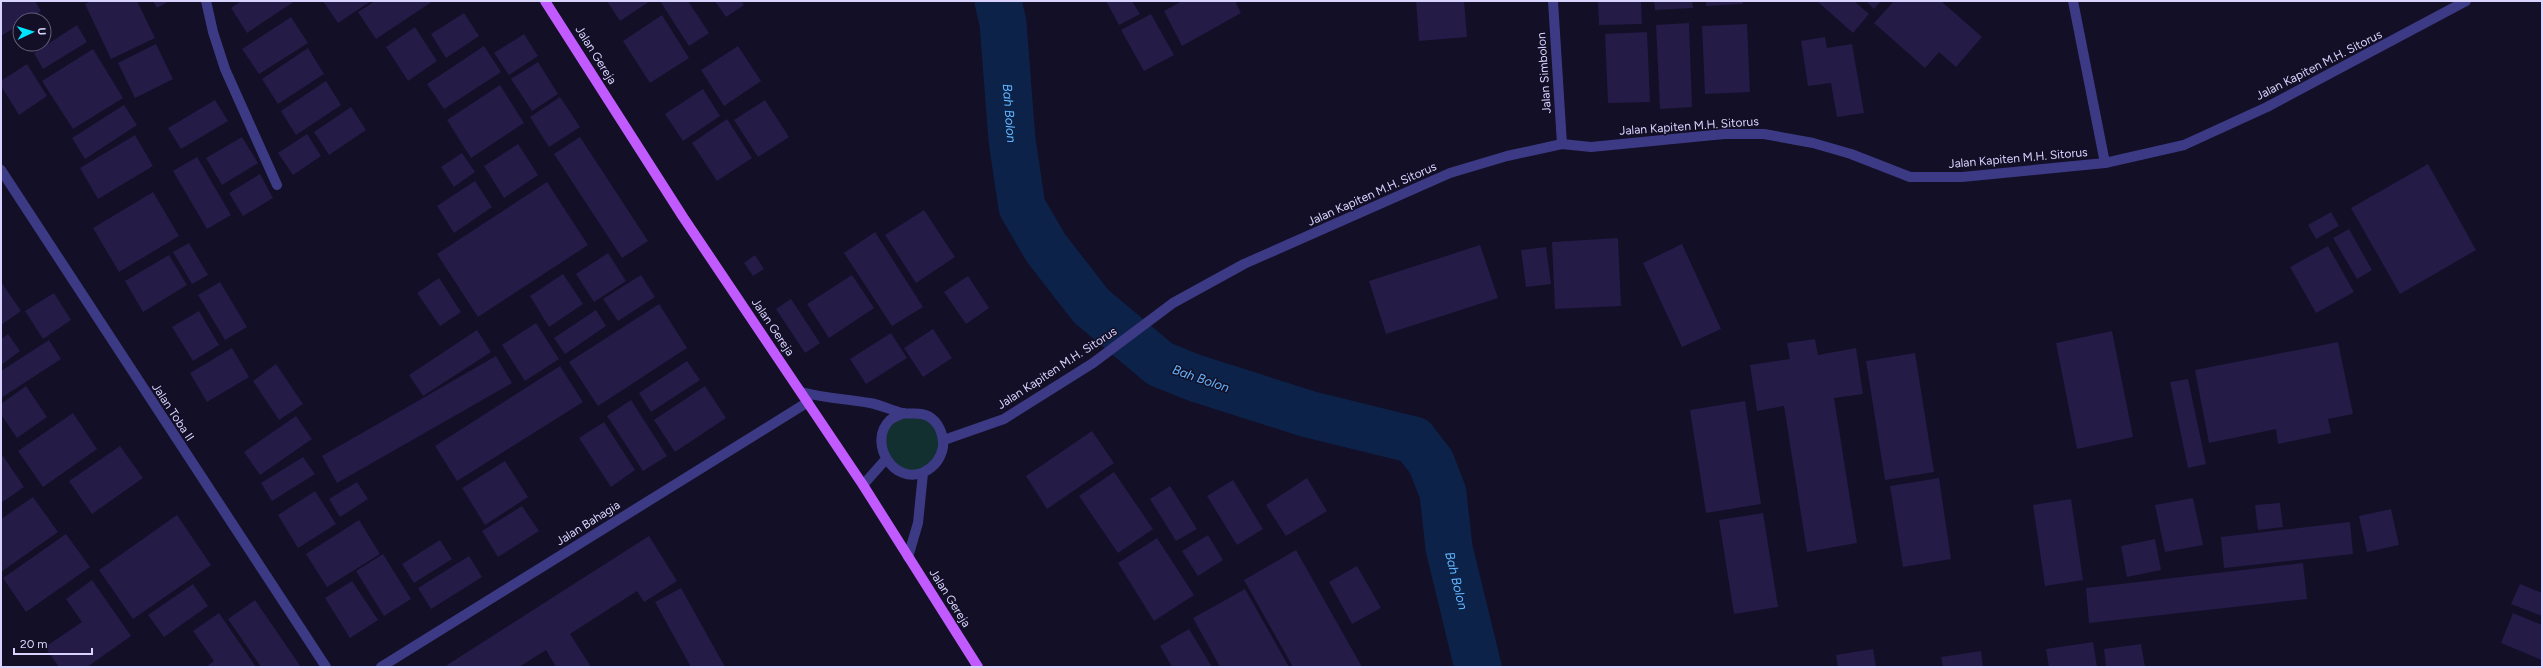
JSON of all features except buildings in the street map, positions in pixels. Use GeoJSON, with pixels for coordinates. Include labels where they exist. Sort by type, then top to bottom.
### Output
{"type":"FeatureCollection","features":[{"type":"Feature","properties":{"kind":"main road","name":"Jalan Gereja"},"geometry":{"type":"LineString","coordinates":[[546,1],[683,216],[863,485],[978,667]]}},
{"type":"Feature","properties":{"kind":"street"},"geometry":{"type":"LineString","coordinates":[[206,1],[213,32],[225,69],[277,185]]}},
{"type":"Feature","properties":{"kind":"street","name":"Jalan Simbolon"},"geometry":{"type":"LineString","coordinates":[[1553,1],[1562,144]]}},
{"type":"Feature","properties":{"kind":"street"},"geometry":{"type":"LineString","coordinates":[[2073,1],[2105,163]]}},
{"type":"Feature","properties":{"kind":"street","name":"Jalan Kapiten M.H. Sitorus"},"geometry":{"type":"LineString","coordinates":[[944,440],[1004,419],[1093,363],[1173,303],[1244,264],[1450,173],[1507,156],[1562,144],[1591,147],[1724,134],[1764,134],[1813,143],[1851,154],[1910,177],[1962,177],[2105,163],[2184,145],[2267,107],[2466,1]]}},
{"type":"Feature","properties":{"kind":"street","name":"Jalan Toba II"},"geometry":{"type":"LineString","coordinates":[[1,170],[326,667]]}},
{"type":"Feature","properties":{"kind":"street"},"geometry":{"type":"LineString","coordinates":[[801,392],[872,403],[904,413]]}},
{"type":"Feature","properties":{"kind":"street","name":"Jalan Bahagia"},"geometry":{"type":"LineString","coordinates":[[381,667],[808,402]]}},
{"type":"Feature","properties":{"kind":"street"},"geometry":{"type":"LineString","coordinates":[[916,412],[930,417],[939,426],[944,440],[942,454],[934,466],[923,473],[908,474],[896,470],[886,459],[881,446],[883,432],[890,420],[904,413],[916,412]]}},
{"type":"Feature","properties":{"kind":"street"},"geometry":{"type":"LineString","coordinates":[[863,485],[886,459]]}},
{"type":"Feature","properties":{"kind":"street"},"geometry":{"type":"LineString","coordinates":[[908,557],[918,524],[923,473]]}},
{"type":"Feature","properties":{"kind":"green space"},"geometry":{"type":"Polygon","coordinates":[[[900,417],[925,417],[941,436],[936,461],[916,472],[908,472],[901,468],[890,456],[885,444],[887,433],[900,417]]]}},
{"type":"Feature","properties":{"kind":"waterway","name":"Bah Bolon"},"geometry":{"type":"LineString","coordinates":[[998,1],[1003,23],[1012,140],[1022,207],[1046,248],[1091,306],[1160,364],[1195,378],[1308,414],[1414,440],[1431,462],[1443,493],[1449,548],[1478,667]]}}]}
